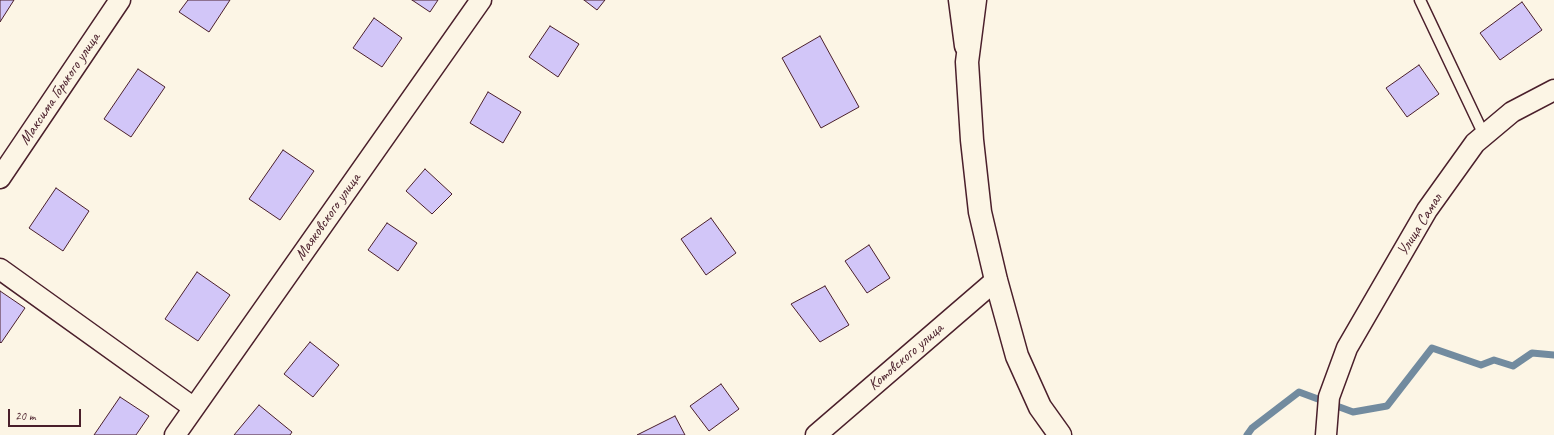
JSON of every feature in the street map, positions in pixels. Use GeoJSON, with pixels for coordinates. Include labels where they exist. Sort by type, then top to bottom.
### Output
{"type":"FeatureCollection","features":[{"type":"Feature","properties":{"kind":"main road"},"geometry":{"type":"LineString","coordinates":[[975,0],[967,62],[972,140],[980,212],[996,280],[1017,356],[1040,408],[1060,435]]}},
{"type":"Feature","properties":{"kind":"street","name":"Максима Горького улица"},"geometry":{"type":"LineString","coordinates":[[0,178],[120,0]]}},
{"type":"Feature","properties":{"kind":"street","name":"Маяковского улица"},"geometry":{"type":"LineString","coordinates":[[175,435],[481,0]]}},
{"type":"Feature","properties":{"kind":"street"},"geometry":{"type":"LineString","coordinates":[[959,0],[967,62]]}},
{"type":"Feature","properties":{"kind":"street","name":"Улица Самал"},"geometry":{"type":"LineString","coordinates":[[1326,431],[1329,397],[1347,348],[1427,210],[1475,143],[1512,112],[1554,90]]}},
{"type":"Feature","properties":{"kind":"street"},"geometry":{"type":"LineString","coordinates":[[0,269],[194,408]]}},
{"type":"Feature","properties":{"kind":"street","name":"Котовского улица"},"geometry":{"type":"LineString","coordinates":[[816,435],[996,280]]}},
{"type":"Feature","properties":{"kind":"lane"},"geometry":{"type":"LineString","coordinates":[[1420,0],[1484,135]]}},
{"type":"Feature","properties":{"kind":"building"},"geometry":{"type":"Polygon","coordinates":[[[0,0],[14,0],[0,22],[0,0]]]}},
{"type":"Feature","properties":{"kind":"building"},"geometry":{"type":"Polygon","coordinates":[[[188,0],[230,0],[209,32],[179,12],[188,0]]]}},
{"type":"Feature","properties":{"kind":"building"},"geometry":{"type":"Polygon","coordinates":[[[412,0],[438,0],[430,12],[412,0]]]}},
{"type":"Feature","properties":{"kind":"building"},"geometry":{"type":"Polygon","coordinates":[[[584,0],[605,0],[597,10],[584,0]]]}},
{"type":"Feature","properties":{"kind":"building"},"geometry":{"type":"Polygon","coordinates":[[[1522,2],[1542,30],[1500,60],[1480,33],[1522,2]]]}},
{"type":"Feature","properties":{"kind":"building"},"geometry":{"type":"Polygon","coordinates":[[[374,18],[402,38],[382,67],[353,48],[374,18]]]}},
{"type":"Feature","properties":{"kind":"building"},"geometry":{"type":"Polygon","coordinates":[[[550,26],[579,44],[558,77],[529,57],[550,26]]]}},
{"type":"Feature","properties":{"kind":"building"},"geometry":{"type":"Polygon","coordinates":[[[820,36],[859,107],[821,128],[782,58],[820,36]]]}},
{"type":"Feature","properties":{"kind":"building"},"geometry":{"type":"Polygon","coordinates":[[[1419,65],[1439,94],[1407,117],[1386,88],[1419,65]]]}},
{"type":"Feature","properties":{"kind":"building"},"geometry":{"type":"Polygon","coordinates":[[[138,69],[165,87],[131,137],[104,119],[138,69]]]}},
{"type":"Feature","properties":{"kind":"building"},"geometry":{"type":"Polygon","coordinates":[[[488,92],[521,112],[503,143],[470,123],[488,92]]]}},
{"type":"Feature","properties":{"kind":"building"},"geometry":{"type":"Polygon","coordinates":[[[283,150],[314,171],[280,220],[249,199],[283,150]]]}},
{"type":"Feature","properties":{"kind":"building"},"geometry":{"type":"Polygon","coordinates":[[[425,169],[452,194],[432,214],[406,191],[425,169]]]}},
{"type":"Feature","properties":{"kind":"building"},"geometry":{"type":"Polygon","coordinates":[[[56,188],[89,211],[63,251],[29,228],[56,188]]]}},
{"type":"Feature","properties":{"kind":"building"},"geometry":{"type":"Polygon","coordinates":[[[711,218],[736,253],[706,275],[681,239],[711,218]]]}},
{"type":"Feature","properties":{"kind":"building"},"geometry":{"type":"Polygon","coordinates":[[[387,223],[417,243],[398,271],[368,250],[387,223]]]}},
{"type":"Feature","properties":{"kind":"building"},"geometry":{"type":"Polygon","coordinates":[[[869,245],[890,278],[867,293],[845,261],[869,245]]]}},
{"type":"Feature","properties":{"kind":"building"},"geometry":{"type":"Polygon","coordinates":[[[197,272],[230,295],[198,341],[165,319],[197,272]]]}},
{"type":"Feature","properties":{"kind":"building"},"geometry":{"type":"Polygon","coordinates":[[[825,286],[849,325],[820,342],[791,304],[825,286]]]}},
{"type":"Feature","properties":{"kind":"building"},"geometry":{"type":"Polygon","coordinates":[[[0,291],[25,308],[1,343],[0,342],[0,291]]]}},
{"type":"Feature","properties":{"kind":"building"},"geometry":{"type":"Polygon","coordinates":[[[310,342],[339,365],[313,397],[284,374],[310,342]]]}},
{"type":"Feature","properties":{"kind":"building"},"geometry":{"type":"Polygon","coordinates":[[[721,384],[739,409],[709,431],[690,406],[721,384]]]}},
{"type":"Feature","properties":{"kind":"building"},"geometry":{"type":"Polygon","coordinates":[[[120,397],[149,416],[136,435],[94,435],[120,397]]]}},
{"type":"Feature","properties":{"kind":"building"},"geometry":{"type":"Polygon","coordinates":[[[259,405],[292,432],[290,435],[234,435],[259,405]]]}},
{"type":"Feature","properties":{"kind":"building"},"geometry":{"type":"Polygon","coordinates":[[[675,416],[685,435],[637,435],[675,416]]]}},
{"type":"Feature","properties":{"kind":"waterway"},"geometry":{"type":"LineString","coordinates":[[1247,435],[1252,428],[1299,392],[1353,412],[1387,406],[1432,348],[1481,365],[1494,360],[1513,366],[1532,353],[1554,355]]}}]}
